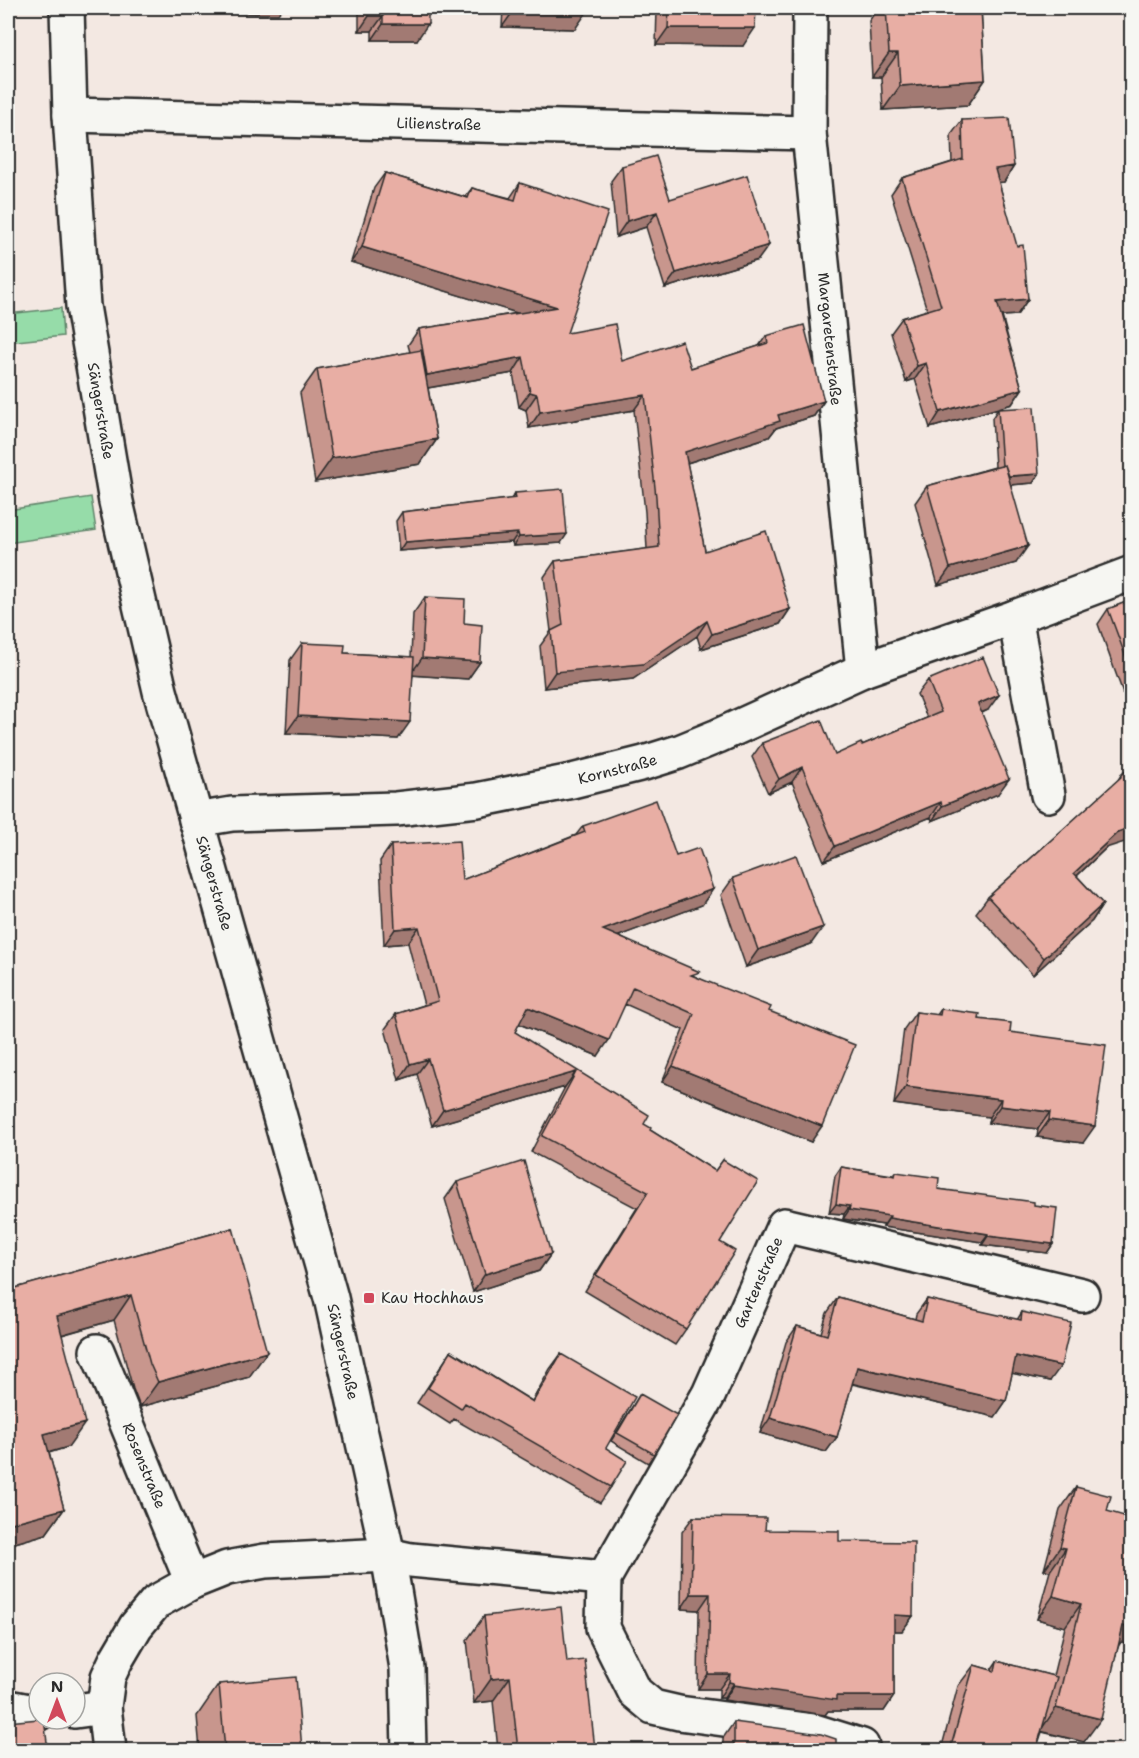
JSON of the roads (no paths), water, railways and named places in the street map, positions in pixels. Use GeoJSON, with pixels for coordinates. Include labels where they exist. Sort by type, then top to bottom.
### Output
{"type":"FeatureCollection","features":[{"type":"Feature","properties":{"kind":"street","name":"Sängerstraße"},"geometry":{"type":"LineString","coordinates":[[67,8],[70,115],[83,306],[116,502],[160,691],[331,1298],[388,1555],[407,1668],[409,1750]]}},
{"type":"Feature","properties":{"kind":"street","name":"Margaretenstraße"},"geometry":{"type":"LineString","coordinates":[[810,8],[809,133],[863,670]]}},
{"type":"Feature","properties":{"kind":"street","name":"Lilienstraße"},"geometry":{"type":"LineString","coordinates":[[70,115],[809,133]]}},
{"type":"Feature","properties":{"kind":"street","name":"Kornstraße"},"geometry":{"type":"LineString","coordinates":[[196,820],[232,814],[396,809],[477,800],[572,781],[679,752],[863,670],[1015,617],[1131,573]]}},
{"type":"Feature","properties":{"kind":"street"},"geometry":{"type":"LineString","coordinates":[[1015,617],[1048,795]]}},
{"type":"Feature","properties":{"kind":"street","name":"Gartenstraße"},"geometry":{"type":"LineString","coordinates":[[862,1746],[814,1731],[679,1713],[653,1707],[635,1692],[603,1628],[604,1578],[710,1394],[784,1225],[1082,1294]]}},
{"type":"Feature","properties":{"kind":"street","name":"Rosenstraße"},"geometry":{"type":"LineString","coordinates":[[97,1352],[192,1581]]}},
{"type":"Feature","properties":{"kind":"street"},"geometry":{"type":"LineString","coordinates":[[109,1750],[90,1709],[136,1626],[156,1602],[192,1581],[227,1568],[265,1561],[388,1555],[422,1561],[604,1578]]}},
{"type":"Feature","properties":{"kind":"street"},"geometry":{"type":"LineString","coordinates":[[8,1707],[27,1711]]}},
{"type":"Feature","properties":{"kind":"place","name":"Kau Hochhaus"},"geometry":{"type":"Point","coordinates":[369,1298]}}]}
